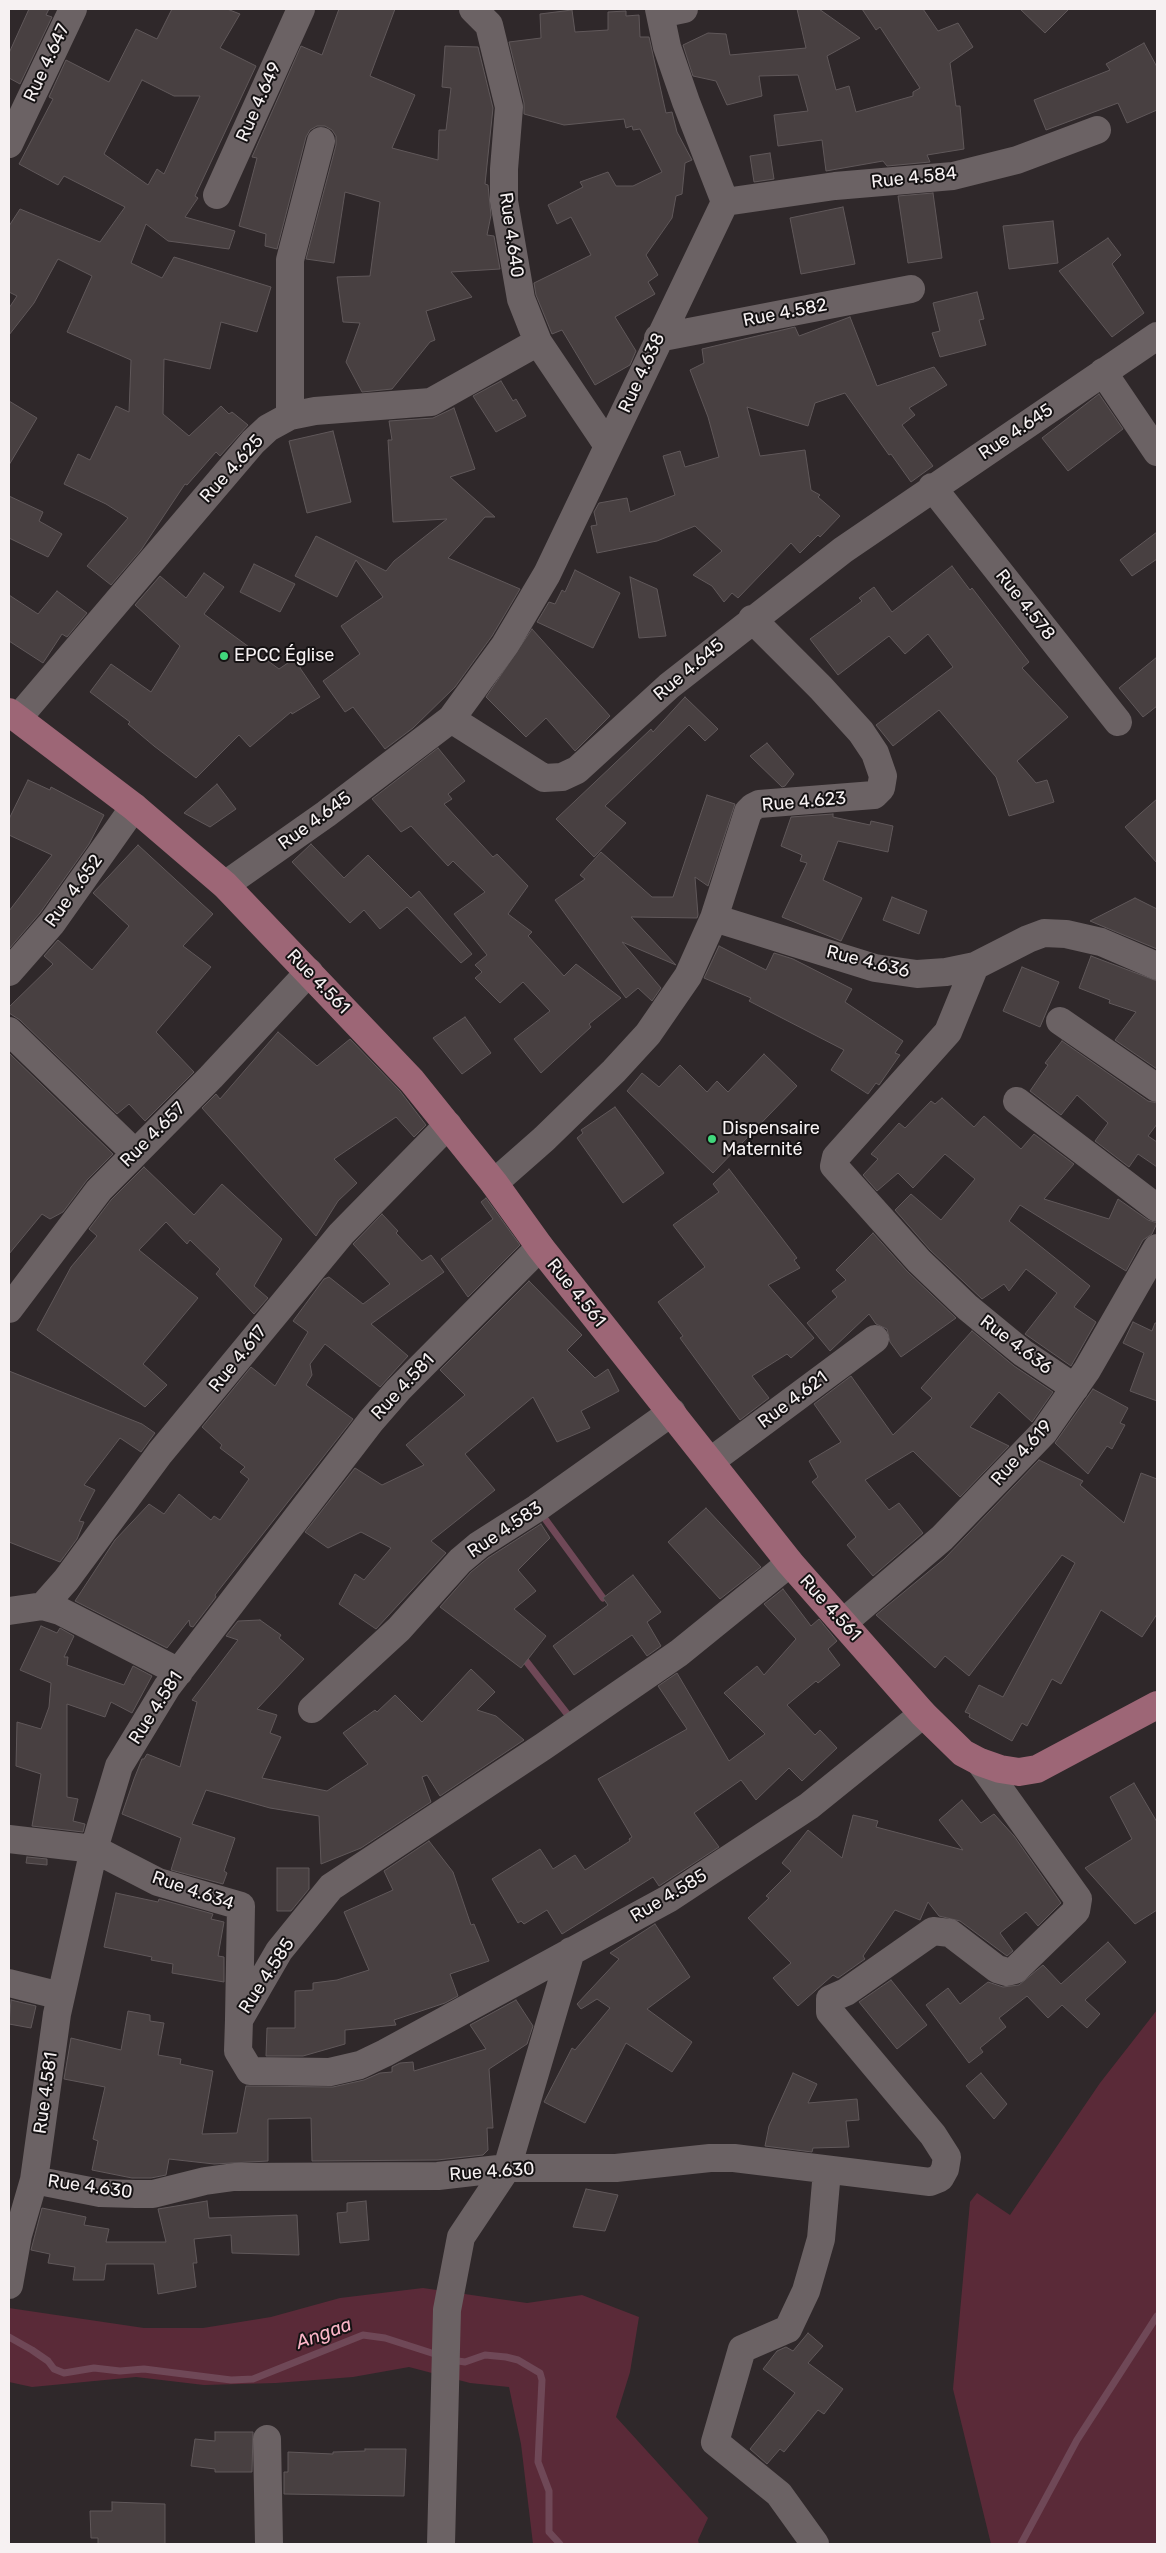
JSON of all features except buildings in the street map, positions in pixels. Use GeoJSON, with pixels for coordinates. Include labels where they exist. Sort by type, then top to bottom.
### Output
{"type":"FeatureCollection","features":[{"type":"Feature","properties":{"kind":"main road","name":"Rue 4.561"},"geometry":{"type":"LineString","coordinates":[[13,715],[134,807],[225,886],[412,1081],[494,1183],[540,1247],[790,1563],[844,1622],[923,1714],[964,1753],[980,1762],[1019,1772],[1037,1769],[1157,1705]]}},
{"type":"Feature","properties":{"kind":"street","name":"Rue 4.647"},"geometry":{"type":"LineString","coordinates":[[9,144],[73,9]]}},
{"type":"Feature","properties":{"kind":"street","name":"Rue 4.649"},"geometry":{"type":"LineString","coordinates":[[217,195],[301,9]]}},
{"type":"Feature","properties":{"kind":"street","name":"Rue 4.640"},"geometry":{"type":"LineString","coordinates":[[473,9],[489,25],[508,107],[504,201],[521,299],[538,342],[608,446]]}},
{"type":"Feature","properties":{"kind":"street"},"geometry":{"type":"LineString","coordinates":[[668,10],[668,46],[686,102],[725,202]]}},
{"type":"Feature","properties":{"kind":"street","name":"Rue 4.584"},"geometry":{"type":"LineString","coordinates":[[725,202],[835,186],[954,176],[1017,160],[1097,130]]}},
{"type":"Feature","properties":{"kind":"street"},"geometry":{"type":"LineString","coordinates":[[321,141],[290,260],[290,416],[315,411],[430,402],[538,342]]}},
{"type":"Feature","properties":{"kind":"street","name":"Rue 4.638"},"geometry":{"type":"LineString","coordinates":[[451,719],[506,645],[547,574],[658,338],[725,202]]}},
{"type":"Feature","properties":{"kind":"street","name":"Rue 4.582"},"geometry":{"type":"LineString","coordinates":[[658,338],[911,288]]}},
{"type":"Feature","properties":{"kind":"street","name":"Rue 4.645"},"geometry":{"type":"LineString","coordinates":[[225,886],[326,814],[451,719],[544,778],[562,777],[577,770],[669,686],[752,619],[843,550],[932,487],[1157,336]]}},
{"type":"Feature","properties":{"kind":"street"},"geometry":{"type":"LineString","coordinates":[[1103,372],[1157,452]]}},
{"type":"Feature","properties":{"kind":"street","name":"Rue 4.625"},"geometry":{"type":"LineString","coordinates":[[13,715],[253,442],[268,428],[290,416]]}},
{"type":"Feature","properties":{"kind":"street","name":"Rue 4.578"},"geometry":{"type":"LineString","coordinates":[[932,487],[1118,722]]}},
{"type":"Feature","properties":{"kind":"street","name":"Rue 4.623"},"geometry":{"type":"LineString","coordinates":[[714,918],[748,812],[753,807],[760,804],[874,795],[881,788],[883,776],[874,753],[861,732],[821,688],[752,619]]}},
{"type":"Feature","properties":{"kind":"street","name":"Rue 4.652"},"geometry":{"type":"LineString","coordinates":[[9,972],[52,923],[134,807]]}},
{"type":"Feature","properties":{"kind":"street"},"geometry":{"type":"LineString","coordinates":[[494,1183],[544,1139],[614,1071],[648,1034],[688,976],[714,918]]}},
{"type":"Feature","properties":{"kind":"street","name":"Rue 4.636"},"geometry":{"type":"LineString","coordinates":[[714,918],[875,968],[917,974],[946,972],[975,966]]}},
{"type":"Feature","properties":{"kind":"street"},"geometry":{"type":"LineString","coordinates":[[975,966],[1044,933],[1066,934],[1101,942],[1157,966]]}},
{"type":"Feature","properties":{"kind":"street","name":"Rue 4.636"},"geometry":{"type":"LineString","coordinates":[[975,966],[948,1032],[836,1157],[834,1166],[919,1261],[967,1307],[1022,1353],[1075,1388]]}},
{"type":"Feature","properties":{"kind":"street","name":"Rue 4.657"},"geometry":{"type":"LineString","coordinates":[[9,1309],[99,1190],[211,1077],[308,972]]}},
{"type":"Feature","properties":{"kind":"street"},"geometry":{"type":"LineString","coordinates":[[1060,1021],[1157,1088]]}},
{"type":"Feature","properties":{"kind":"street"},"geometry":{"type":"LineString","coordinates":[[9,1031],[135,1153]]}},
{"type":"Feature","properties":{"kind":"street"},"geometry":{"type":"LineString","coordinates":[[1017,1101],[1157,1208]]}},
{"type":"Feature","properties":{"kind":"street","name":"Rue 4.617"},"geometry":{"type":"LineString","coordinates":[[43,1606],[66,1580],[160,1453],[341,1234],[448,1125]]}},
{"type":"Feature","properties":{"kind":"street","name":"Rue 4.581"},"geometry":{"type":"LineString","coordinates":[[9,2285],[18,2235],[34,2180],[61,1996],[94,1849],[118,1766],[179,1672],[371,1421],[398,1390],[540,1247]]}},
{"type":"Feature","properties":{"kind":"street","name":"Rue 4.619"},"geometry":{"type":"LineString","coordinates":[[844,1622],[942,1538],[1044,1432],[1075,1388],[1155,1255]]}},
{"type":"Feature","properties":{"kind":"street","name":"Rue 4.621"},"geometry":{"type":"LineString","coordinates":[[711,1461],[875,1339]]}},
{"type":"Feature","properties":{"kind":"street","name":"Rue 4.583"},"geometry":{"type":"LineString","coordinates":[[312,1709],[399,1629],[460,1561],[479,1545],[537,1508],[672,1412]]}},
{"type":"Feature","properties":{"kind":"street","name":"Rue 4.585"},"geometry":{"type":"LineString","coordinates":[[790,1563],[679,1653],[520,1762],[331,1886],[279,1951],[239,2020],[238,2052],[250,2071],[330,2072],[360,2065],[385,2053],[668,1899],[809,1806],[923,1714]]}},
{"type":"Feature","properties":{"kind":"street"},"geometry":{"type":"LineString","coordinates":[[9,1611],[43,1606],[79,1619],[179,1672]]}},
{"type":"Feature","properties":{"kind":"street","name":"Rue 4.630"},"geometry":{"type":"LineString","coordinates":[[34,2180],[100,2193],[153,2194],[205,2181],[234,2177],[438,2176],[507,2168],[616,2168],[710,2158],[734,2158],[827,2171],[930,2182],[940,2178],[945,2169],[947,2156],[938,2142],[830,2012],[830,1999],[846,1992],[933,1931],[950,1933],[997,1969],[1007,1972],[1014,1970],[1076,1911],[1078,1899],[980,1762]]}},
{"type":"Feature","properties":{"kind":"street","name":"Rue 4.634"},"geometry":{"type":"LineString","coordinates":[[9,1839],[94,1849],[158,1882],[241,1906],[239,2020]]}},
{"type":"Feature","properties":{"kind":"street"},"geometry":{"type":"LineString","coordinates":[[441,2544],[447,2310],[461,2237],[507,2168],[571,1951]]}},
{"type":"Feature","properties":{"kind":"street"},"geometry":{"type":"LineString","coordinates":[[9,1983],[61,1996]]}},
{"type":"Feature","properties":{"kind":"street"},"geometry":{"type":"LineString","coordinates":[[815,2544],[778,2494],[715,2442],[742,2349],[788,2329],[806,2291],[821,2239],[827,2171]]}},
{"type":"Feature","properties":{"kind":"street"},"geometry":{"type":"LineString","coordinates":[[268,2439],[269,2544]]}},
{"type":"Feature","properties":{"kind":"shaded area"},"geometry":{"type":"Polygon","coordinates":[[[1157,2010],[1157,2544],[991,2544],[953,2389],[970,2202],[977,2193],[1010,2215],[1100,2083],[1157,2010]]]}},
{"type":"Feature","properties":{"kind":"shaded area"},"geometry":{"type":"Polygon","coordinates":[[[423,2288],[527,2303],[582,2295],[639,2317],[630,2372],[616,2417],[708,2518],[698,2540],[699,2544],[533,2544],[521,2444],[509,2387],[470,2383],[409,2367],[353,2377],[276,2383],[204,2385],[136,2377],[32,2387],[9,2382],[9,2308],[144,2328],[203,2328],[271,2317],[340,2298],[423,2288]]]}},
{"type":"Feature","properties":{"kind":"waterway"},"geometry":{"type":"LineString","coordinates":[[540,1512],[603,1598]]}},
{"type":"Feature","properties":{"kind":"waterway"},"geometry":{"type":"LineString","coordinates":[[526,1661],[568,1715]]}},
{"type":"Feature","properties":{"kind":"waterway"},"geometry":{"type":"LineString","coordinates":[[1021,2544],[1077,2440],[1157,2316]]}},
{"type":"Feature","properties":{"kind":"waterway","name":"Angaa"},"geometry":{"type":"LineString","coordinates":[[9,2337],[48,2361],[54,2369],[64,2373],[94,2368],[120,2371],[144,2369],[231,2380],[253,2379],[363,2335],[385,2338],[441,2356]]}},
{"type":"Feature","properties":{"kind":"waterway","name":"Angaa"},"geometry":{"type":"LineString","coordinates":[[451,2360],[465,2362],[485,2355],[506,2357],[518,2360],[540,2373],[542,2380],[538,2462],[549,2491],[549,2532],[560,2544]]}},
{"type":"Feature","properties":{"kind":"place","name":"EPCC Église"},"geometry":{"type":"Point","coordinates":[224,656]}},
{"type":"Feature","properties":{"kind":"place","name":"Dispensaire Maternité"},"geometry":{"type":"Point","coordinates":[712,1139]}}]}
